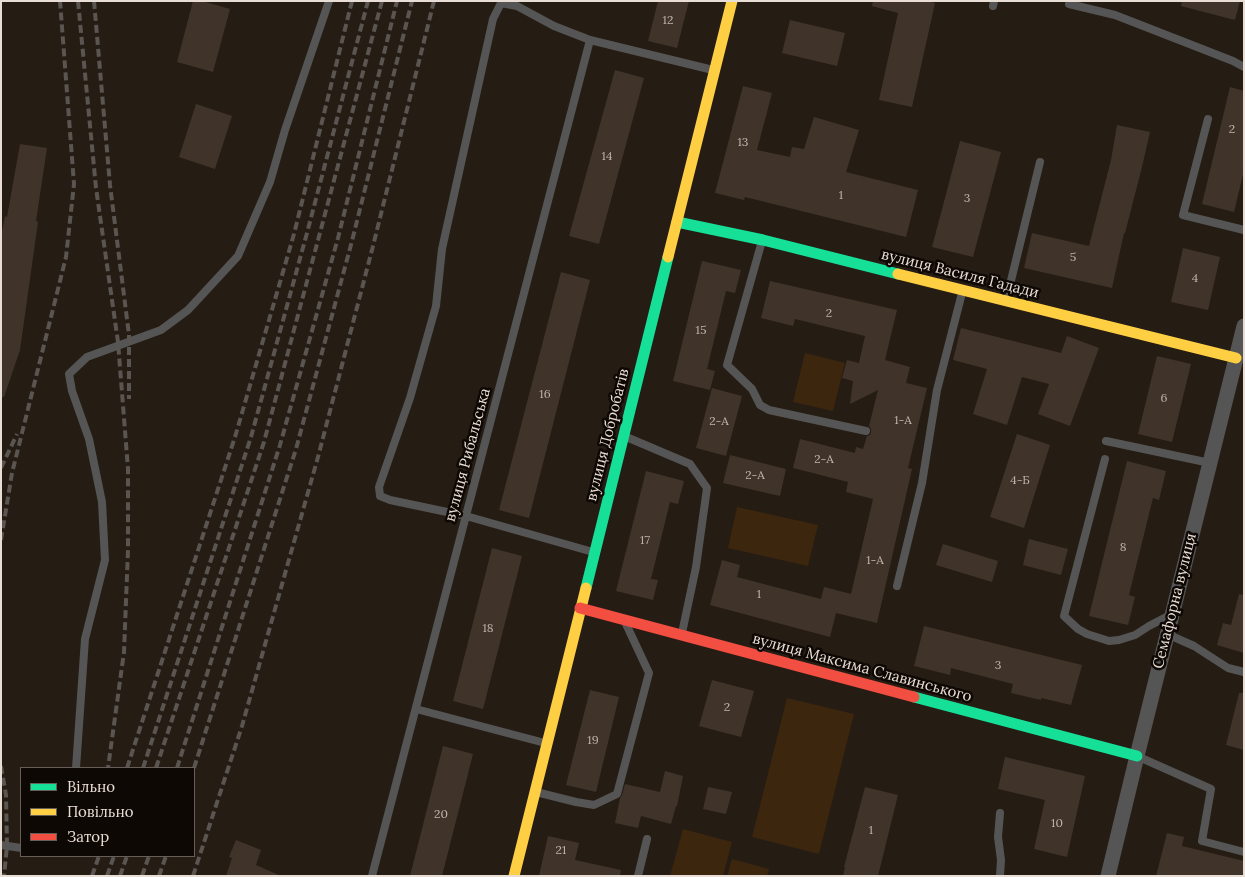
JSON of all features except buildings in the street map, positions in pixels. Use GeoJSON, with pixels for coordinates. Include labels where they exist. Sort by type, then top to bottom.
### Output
{"type":"FeatureCollection","features":[{"type":"Feature","properties":{"kind":"street","name":"вулиця Добробатів"},"geometry":{"type":"LineString","coordinates":[[514,876],[732,1]]}},
{"type":"Feature","properties":{"kind":"street","name":"вулиця Василя Гадади"},"geometry":{"type":"LineString","coordinates":[[677,222],[704,226],[763,240],[1006,301],[1238,365]]}},
{"type":"Feature","properties":{"kind":"street","name":"Семафорна вулиця"},"geometry":{"type":"LineString","coordinates":[[1108,876],[1210,463],[1238,365],[1244,326]]}},
{"type":"Feature","properties":{"kind":"street","name":"вулиця Максима Славинського"},"geometry":{"type":"LineString","coordinates":[[580,608],[1137,756]]}},
{"type":"Feature","properties":{"kind":"lane"},"geometry":{"type":"LineString","coordinates":[[76,767],[86,639],[105,560],[102,502],[89,439],[72,391],[69,374],[87,357],[160,330],[188,310],[238,256],[270,182],[285,130],[329,1]]}},
{"type":"Feature","properties":{"kind":"lane"},"geometry":{"type":"LineString","coordinates":[[1070,1],[1069,4],[1115,15],[1244,67]]}},
{"type":"Feature","properties":{"kind":"lane"},"geometry":{"type":"LineString","coordinates":[[594,552],[466,516],[390,500],[380,496],[379,487],[410,398],[436,306],[442,249],[493,19],[502,3],[517,6],[554,26],[590,40],[715,70]]}},
{"type":"Feature","properties":{"kind":"lane","name":"вулиця Рибальська"},"geometry":{"type":"LineString","coordinates":[[372,876],[590,40]]}},
{"type":"Feature","properties":{"kind":"lane"},"geometry":{"type":"LineString","coordinates":[[1208,119],[1183,214],[1244,230]]}},
{"type":"Feature","properties":{"kind":"lane"},"geometry":{"type":"LineString","coordinates":[[1006,301],[1040,162]]}},
{"type":"Feature","properties":{"kind":"lane"},"geometry":{"type":"LineString","coordinates":[[763,240],[727,365],[752,388],[760,405],[769,410],[866,431]]}},
{"type":"Feature","properties":{"kind":"lane"},"geometry":{"type":"LineString","coordinates":[[897,586],[922,483],[937,390],[963,291]]}},
{"type":"Feature","properties":{"kind":"lane"},"geometry":{"type":"LineString","coordinates":[[623,435],[690,464],[707,488],[696,567],[681,635]]}},
{"type":"Feature","properties":{"kind":"lane"},"geometry":{"type":"LineString","coordinates":[[1106,441],[1210,463]]}},
{"type":"Feature","properties":{"kind":"lane"},"geometry":{"type":"LineString","coordinates":[[1105,459],[1064,616],[1078,629],[1087,634],[1109,640],[1119,640],[1135,635],[1172,614]]}},
{"type":"Feature","properties":{"kind":"lane"},"geometry":{"type":"LineString","coordinates":[[535,791],[594,805],[617,794],[649,673],[624,620]]}},
{"type":"Feature","properties":{"kind":"lane"},"geometry":{"type":"LineString","coordinates":[[1167,634],[1194,646],[1228,668],[1244,672]]}},
{"type":"Feature","properties":{"kind":"lane"},"geometry":{"type":"LineString","coordinates":[[416,709],[546,744]]}},
{"type":"Feature","properties":{"kind":"lane"},"geometry":{"type":"LineString","coordinates":[[1137,756],[1211,789],[1202,841],[1244,852]]}},
{"type":"Feature","properties":{"kind":"lane"},"geometry":{"type":"LineString","coordinates":[[1000,813],[998,837],[1001,860],[1000,876]]}},
{"type":"Feature","properties":{"kind":"lane"},"geometry":{"type":"LineString","coordinates":[[638,876],[647,839]]}},
{"type":"Feature","properties":{"kind":"lane"},"geometry":{"type":"LineString","coordinates":[[1,845],[20,848]]}},
{"type":"Feature","properties":{"kind":"shaded area"},"geometry":{"type":"Polygon","coordinates":[[[805,353],[845,363],[833,411],[793,402],[805,353]]]}},
{"type":"Feature","properties":{"kind":"shaded area"},"geometry":{"type":"Polygon","coordinates":[[[737,507],[818,525],[808,566],[728,548],[737,507]]]}},
{"type":"Feature","properties":{"kind":"shaded area"},"geometry":{"type":"Polygon","coordinates":[[[787,698],[854,714],[819,854],[752,837],[787,698]]]}},
{"type":"Feature","properties":{"kind":"shaded area"},"geometry":{"type":"Polygon","coordinates":[[[683,829],[732,842],[723,876],[670,876],[683,829]]]}},
{"type":"Feature","properties":{"kind":"shaded area"},"geometry":{"type":"Polygon","coordinates":[[[732,859],[769,869],[767,876],[727,876],[732,859]]]}},
{"type":"Feature","properties":{"kind":"railway"},"geometry":{"type":"LineString","coordinates":[[1,540],[12,473],[66,257],[74,184],[60,1]]}},
{"type":"Feature","properties":{"kind":"railway"},"geometry":{"type":"LineString","coordinates":[[78,1],[96,188],[118,342],[128,469],[128,550],[124,652],[108,767]]}},
{"type":"Feature","properties":{"kind":"railway"},"geometry":{"type":"LineString","coordinates":[[94,1],[110,185],[129,335],[129,399]]}},
{"type":"Feature","properties":{"kind":"railway"},"geometry":{"type":"LineString","coordinates":[[127,767],[235,437],[294,234],[352,1]]}},
{"type":"Feature","properties":{"kind":"railway"},"geometry":{"type":"LineString","coordinates":[[143,767],[251,437],[368,1]]}},
{"type":"Feature","properties":{"kind":"railway"},"geometry":{"type":"LineString","coordinates":[[156,767],[264,442],[382,1]]}},
{"type":"Feature","properties":{"kind":"railway"},"geometry":{"type":"LineString","coordinates":[[177,767],[280,445],[338,238],[397,1]]}},
{"type":"Feature","properties":{"kind":"railway"},"geometry":{"type":"LineString","coordinates":[[194,767],[296,449],[352,241],[412,1]]}},
{"type":"Feature","properties":{"kind":"railway"},"geometry":{"type":"LineString","coordinates":[[193,876],[242,726],[318,457],[434,1]]}},
{"type":"Feature","properties":{"kind":"railway"},"geometry":{"type":"LineString","coordinates":[[1,468],[17,434]]}},
{"type":"Feature","properties":{"kind":"railway"},"geometry":{"type":"LineString","coordinates":[[1,766],[6,795],[7,846],[4,876]]}},
{"type":"Feature","properties":{"kind":"railway"},"geometry":{"type":"LineString","coordinates":[[92,876],[99,857]]}},
{"type":"Feature","properties":{"kind":"railway"},"geometry":{"type":"LineString","coordinates":[[107,876],[114,857]]}},
{"type":"Feature","properties":{"kind":"railway"},"geometry":{"type":"LineString","coordinates":[[120,876],[127,857]]}},
{"type":"Feature","properties":{"kind":"railway"},"geometry":{"type":"LineString","coordinates":[[142,876],[149,857]]}},
{"type":"Feature","properties":{"kind":"railway"},"geometry":{"type":"LineString","coordinates":[[159,876],[166,857]]}},
{"type":"Feature","properties":{"kind":"traffic: fast"},"geometry":{"type":"LineString","coordinates":[[677,222],[763,240],[898,274]]}},
{"type":"Feature","properties":{"kind":"traffic: fast"},"geometry":{"type":"LineString","coordinates":[[586,588],[668,257]]}},
{"type":"Feature","properties":{"kind":"traffic: fast"},"geometry":{"type":"LineString","coordinates":[[914,697],[1137,756]]}},
{"type":"Feature","properties":{"kind":"traffic: slow"},"geometry":{"type":"LineString","coordinates":[[668,257],[732,1]]}},
{"type":"Feature","properties":{"kind":"traffic: slow"},"geometry":{"type":"LineString","coordinates":[[898,274],[1236,358]]}},
{"type":"Feature","properties":{"kind":"traffic: slow"},"geometry":{"type":"LineString","coordinates":[[514,876],[586,588]]}},
{"type":"Feature","properties":{"kind":"traffic: jam"},"geometry":{"type":"LineString","coordinates":[[580,608],[914,697]]}}]}
